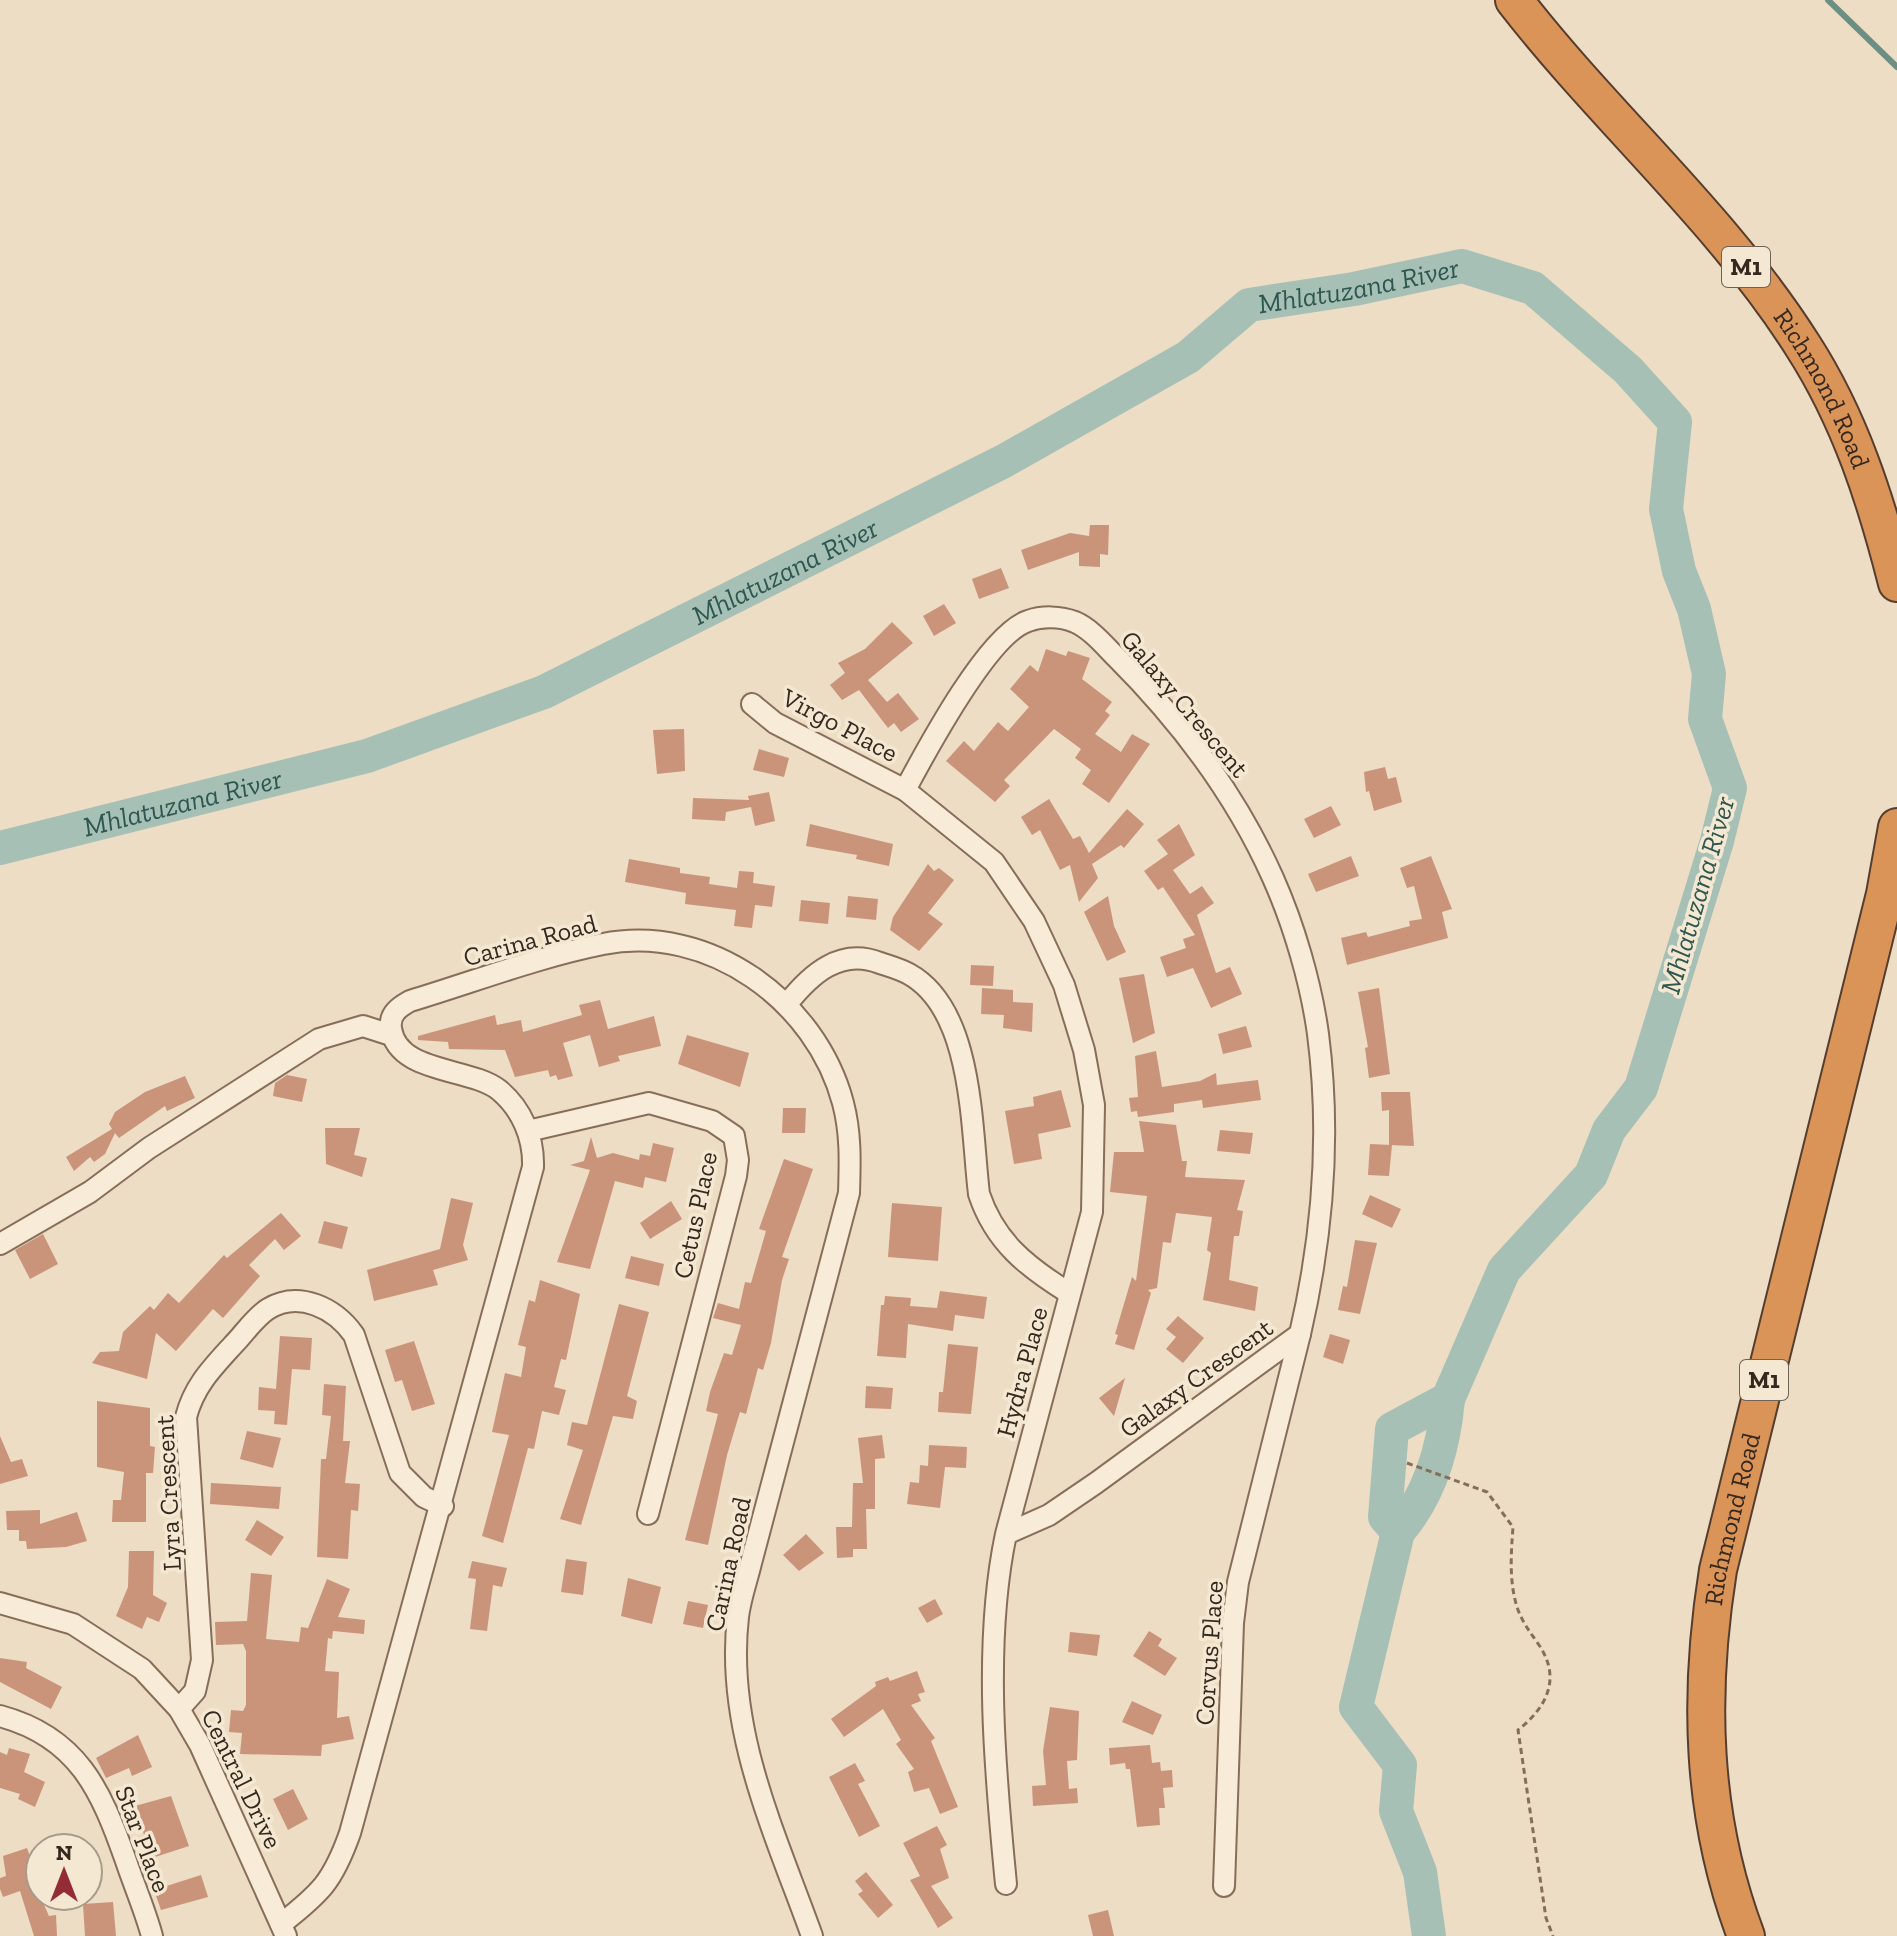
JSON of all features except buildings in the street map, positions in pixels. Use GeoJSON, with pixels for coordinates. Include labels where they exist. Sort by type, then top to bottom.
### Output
{"type":"FeatureCollection","features":[{"type":"Feature","properties":{"kind":"highway","name":"Richmond Road"},"geometry":{"type":"LineString","coordinates":[[1514,0],[1550,46],[1700,209],[1762,286],[1804,347],[1847,425],[1875,500],[1897,583]]}},
{"type":"Feature","properties":{"kind":"highway","name":"Richmond Road"},"geometry":{"type":"LineString","coordinates":[[1746,1936],[1735,1907],[1712,1814],[1704,1736],[1706,1641],[1718,1570],[1885,894],[1897,827]]}},
{"type":"Feature","properties":{"kind":"street","name":"Galaxy Crescent"},"geometry":{"type":"LineString","coordinates":[[905,790],[940,724],[1011,629],[1040,617],[1061,618],[1091,633],[1137,678],[1206,761],[1243,819],[1274,879],[1300,955],[1318,1033],[1323,1207],[1300,1334],[1049,1515],[1006,1534]]}},
{"type":"Feature","properties":{"kind":"street","name":"Virgo Place"},"geometry":{"type":"LineString","coordinates":[[752,704],[775,723],[905,790]]}},
{"type":"Feature","properties":{"kind":"street"},"geometry":{"type":"LineString","coordinates":[[905,790],[994,862],[1034,921],[1064,985],[1084,1050],[1094,1105],[1095,1160],[1092,1212],[1069,1293]]}},
{"type":"Feature","properties":{"kind":"street","name":"Carina Road"},"geometry":{"type":"LineString","coordinates":[[391,1035],[392,1016],[410,1001],[604,944],[646,942],[684,947],[736,966],[787,1004],[818,1043],[843,1101],[851,1146],[849,1193],[745,1588],[736,1646],[738,1699],[749,1761],[812,1936]]}},
{"type":"Feature","properties":{"kind":"street","name":"Hydra Place"},"geometry":{"type":"LineString","coordinates":[[787,1004],[811,974],[837,961],[872,960],[910,974],[935,997],[961,1053],[979,1194],[985,1214],[1010,1250],[1034,1271],[1069,1293],[997,1577],[994,1662],[999,1820],[1006,1884]]}},
{"type":"Feature","properties":{"kind":"street"},"geometry":{"type":"LineString","coordinates":[[0,1244],[90,1192],[149,1148],[319,1039],[363,1026],[391,1035],[402,1051],[416,1060],[462,1072],[497,1088],[508,1098],[528,1131],[534,1150],[527,1199],[443,1506],[337,1870],[316,1898],[284,1930]]}},
{"type":"Feature","properties":{"kind":"street","name":"Cetus Place"},"geometry":{"type":"LineString","coordinates":[[528,1131],[649,1103],[712,1121],[726,1129],[737,1146],[736,1176],[648,1514]]}},
{"type":"Feature","properties":{"kind":"street","name":"Lyra Crescent"},"geometry":{"type":"LineString","coordinates":[[179,1709],[195,1691],[202,1660],[186,1417],[192,1395],[201,1380],[265,1310],[297,1300],[331,1311],[345,1322],[354,1335],[400,1473],[424,1497],[443,1506]]}},
{"type":"Feature","properties":{"kind":"street","name":"Corvus Place"},"geometry":{"type":"LineString","coordinates":[[1224,1886],[1233,1623],[1238,1582],[1300,1334]]}},
{"type":"Feature","properties":{"kind":"street","name":"Central Drive"},"geometry":{"type":"LineString","coordinates":[[0,1603],[59,1619],[85,1630],[142,1669],[179,1709],[200,1745],[284,1930]]}},
{"type":"Feature","properties":{"kind":"street","name":"Star Place"},"geometry":{"type":"LineString","coordinates":[[0,1716],[24,1723],[59,1743],[86,1770],[108,1811],[152,1936]]}},
{"type":"Feature","properties":{"kind":"path"},"geometry":{"type":"LineString","coordinates":[[1407,1463],[1487,1492],[1513,1527],[1510,1569],[1517,1606],[1549,1670],[1547,1700],[1539,1713],[1518,1730],[1546,1918],[1553,1936]]}},
{"type":"Feature","properties":{"kind":"waterway"},"geometry":{"type":"LineString","coordinates":[[1828,0],[1897,67]]}},
{"type":"Feature","properties":{"kind":"waterway","name":"Mhlatuzana River"},"geometry":{"type":"LineString","coordinates":[[0,848],[367,756],[544,692],[1004,461],[1188,357],[1249,305],[1354,289],[1462,266],[1533,288],[1628,370],[1675,422],[1666,509],[1679,571],[1694,609],[1709,674],[1705,719],[1730,788],[1717,841],[1641,1088],[1609,1130],[1591,1175],[1504,1270],[1448,1399],[1392,1429],[1385,1517],[1398,1532],[1356,1707],[1400,1765],[1396,1811],[1420,1872],[1429,1936]]}},
{"type":"Feature","properties":{"kind":"waterway","name":"Mhlatuzana River"},"geometry":{"type":"LineString","coordinates":[[1398,1532],[1419,1502],[1434,1469],[1448,1399]]}}]}
